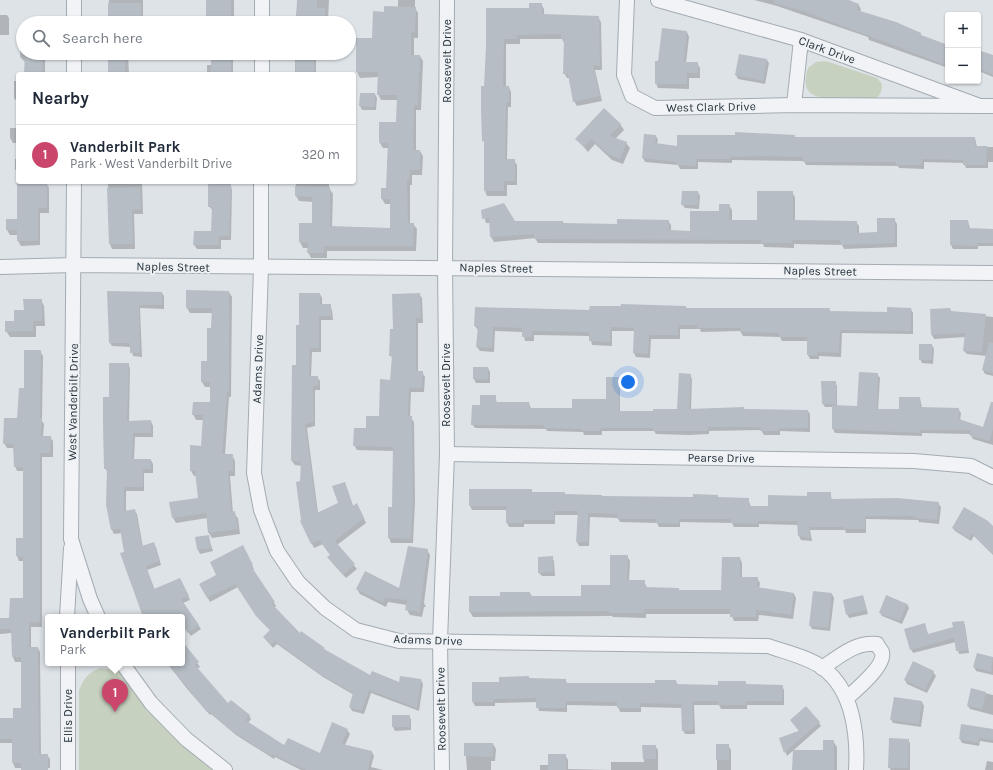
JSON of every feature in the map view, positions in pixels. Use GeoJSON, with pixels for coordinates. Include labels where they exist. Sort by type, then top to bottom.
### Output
{"type":"FeatureCollection","features":[{"type":"Feature","properties":{"kind":"street"},"geometry":{"type":"LineString","coordinates":[[74,0],[74,16]]}},
{"type":"Feature","properties":{"kind":"street"},"geometry":{"type":"LineString","coordinates":[[262,0],[262,16]]}},
{"type":"Feature","properties":{"kind":"street","name":"Roosevelt Drive"},"geometry":{"type":"LineString","coordinates":[[442,770],[440,641],[446,454],[445,268],[447,0]]}},
{"type":"Feature","properties":{"kind":"street","name":"West Clark Drive"},"geometry":{"type":"LineString","coordinates":[[627,0],[624,75],[632,96],[655,108],[794,105],[986,106]]}},
{"type":"Feature","properties":{"kind":"street","name":"Clark Drive"},"geometry":{"type":"LineString","coordinates":[[658,0],[801,40],[986,106]]}},
{"type":"Feature","properties":{"kind":"street"},"geometry":{"type":"LineString","coordinates":[[794,105],[801,40]]}},
{"type":"Feature","properties":{"kind":"street"},"geometry":{"type":"LineString","coordinates":[[74,60],[74,72]]}},
{"type":"Feature","properties":{"kind":"street"},"geometry":{"type":"LineString","coordinates":[[262,60],[262,72]]}},
{"type":"Feature","properties":{"kind":"street","name":"West Vanderbilt Drive"},"geometry":{"type":"LineString","coordinates":[[74,184],[71,539],[90,599],[97,614]]}},
{"type":"Feature","properties":{"kind":"street","name":"Adams Drive"},"geometry":{"type":"LineString","coordinates":[[261,184],[261,268],[254,472],[261,510],[277,551],[298,582],[325,608],[356,630],[399,641],[768,646],[796,656],[822,668],[836,681],[847,698],[857,746],[856,770]]}},
{"type":"Feature","properties":{"kind":"street","name":"Naples Street"},"geometry":{"type":"LineString","coordinates":[[0,267],[74,265],[989,274]]}},
{"type":"Feature","properties":{"kind":"street","name":"Pearse Drive"},"geometry":{"type":"LineString","coordinates":[[446,454],[914,461],[972,466],[993,477]]}},
{"type":"Feature","properties":{"kind":"street"},"geometry":{"type":"LineString","coordinates":[[68,614],[71,539]]}},
{"type":"Feature","properties":{"kind":"street"},"geometry":{"type":"LineString","coordinates":[[822,668],[854,647],[867,643],[877,644],[882,653],[882,660],[875,671],[847,698]]}},
{"type":"Feature","properties":{"kind":"street","name":"Ellis Drive"},"geometry":{"type":"LineString","coordinates":[[68,666],[68,770]]}},
{"type":"Feature","properties":{"kind":"street"},"geometry":{"type":"LineString","coordinates":[[124,666],[151,703],[186,739],[225,770]]}},
{"type":"Feature","properties":{"kind":"green space"},"geometry":{"type":"Polygon","coordinates":[[[826,61],[877,78],[882,84],[881,92],[874,100],[831,99],[812,94],[806,85],[808,68],[816,62],[826,61]]]}},
{"type":"Feature","properties":{"kind":"green space"},"geometry":{"type":"Polygon","coordinates":[[[101,668],[120,671],[175,735],[212,770],[79,770],[79,690],[87,676],[93,671],[101,668]]]}},
{"type":"Feature","properties":{"kind":"building"},"geometry":{"type":"Polygon","coordinates":[[[206,0],[231,0],[231,16],[206,16],[206,0]]]}},
{"type":"Feature","properties":{"kind":"building"},"geometry":{"type":"Polygon","coordinates":[[[297,0],[317,0],[317,8],[325,8],[325,16],[296,16],[297,0]]]}},
{"type":"Feature","properties":{"kind":"building"},"geometry":{"type":"Polygon","coordinates":[[[774,0],[849,0],[859,4],[857,10],[896,22],[921,33],[921,35],[945,44],[945,65],[803,11],[774,3],[774,0]]]}},
{"type":"Feature","properties":{"kind":"building"},"geometry":{"type":"Polygon","coordinates":[[[108,3],[141,3],[141,16],[108,16],[108,3]]]}},
{"type":"Feature","properties":{"kind":"building"},"geometry":{"type":"Polygon","coordinates":[[[529,3],[542,3],[542,14],[599,16],[600,66],[593,65],[600,96],[573,102],[568,74],[563,74],[564,39],[561,39],[561,34],[517,35],[517,39],[504,39],[503,86],[509,86],[509,103],[506,103],[505,159],[515,159],[515,181],[504,181],[504,191],[484,191],[484,141],[482,141],[481,86],[484,86],[486,8],[529,8],[529,3]]]}},
{"type":"Feature","properties":{"kind":"building"},"geometry":{"type":"Polygon","coordinates":[[[384,6],[416,7],[415,32],[411,32],[411,55],[420,55],[420,72],[418,105],[414,105],[413,150],[420,150],[420,170],[410,170],[409,180],[407,180],[408,223],[414,223],[413,246],[324,246],[324,253],[307,253],[308,243],[299,242],[299,223],[312,223],[312,197],[295,196],[295,186],[330,187],[330,226],[390,228],[390,199],[381,199],[381,188],[386,188],[388,143],[379,143],[379,122],[396,122],[397,95],[377,95],[378,72],[356,72],[356,38],[372,38],[373,11],[384,12],[384,6]]]}},
{"type":"Feature","properties":{"kind":"building"},"geometry":{"type":"Polygon","coordinates":[[[662,28],[687,31],[684,62],[698,62],[698,73],[687,73],[687,84],[655,84],[655,61],[658,61],[662,28]]]}},
{"type":"Feature","properties":{"kind":"building"},"geometry":{"type":"Polygon","coordinates":[[[981,51],[993,55],[993,75],[981,69],[981,51]]]}},
{"type":"Feature","properties":{"kind":"building"},"geometry":{"type":"Polygon","coordinates":[[[739,54],[767,59],[763,81],[735,75],[739,54]]]}},
{"type":"Feature","properties":{"kind":"building"},"geometry":{"type":"Polygon","coordinates":[[[25,60],[43,60],[42,72],[24,72],[25,60]]]}},
{"type":"Feature","properties":{"kind":"building"},"geometry":{"type":"Polygon","coordinates":[[[108,60],[125,60],[125,72],[108,72],[108,60]]]}},
{"type":"Feature","properties":{"kind":"building"},"geometry":{"type":"Polygon","coordinates":[[[211,60],[231,60],[231,72],[211,72],[211,60]]]}},
{"type":"Feature","properties":{"kind":"building"},"geometry":{"type":"Polygon","coordinates":[[[295,60],[314,60],[314,72],[296,72],[295,60]]]}},
{"type":"Feature","properties":{"kind":"building"},"geometry":{"type":"Polygon","coordinates":[[[360,93],[375,93],[375,107],[359,106],[360,93]]]}},
{"type":"Feature","properties":{"kind":"building"},"geometry":{"type":"Polygon","coordinates":[[[604,108],[621,124],[610,136],[627,142],[620,159],[608,154],[591,139],[584,147],[575,139],[604,108]]]}},
{"type":"Feature","properties":{"kind":"building"},"geometry":{"type":"Polygon","coordinates":[[[735,132],[795,135],[795,137],[975,137],[975,146],[987,146],[986,165],[963,165],[963,160],[922,159],[922,165],[896,165],[896,162],[803,162],[803,157],[761,156],[730,157],[730,159],[696,159],[696,166],[676,165],[676,162],[642,158],[644,134],[656,135],[655,143],[677,146],[677,135],[735,135],[735,132]]]}},
{"type":"Feature","properties":{"kind":"building"},"geometry":{"type":"Polygon","coordinates":[[[17,184],[47,184],[47,208],[38,208],[38,241],[17,241],[17,230],[6,230],[6,219],[17,219],[17,184]]]}},
{"type":"Feature","properties":{"kind":"building"},"geometry":{"type":"Polygon","coordinates":[[[208,184],[231,185],[229,236],[219,236],[219,245],[193,245],[194,231],[211,231],[212,207],[208,207],[208,184]]]}},
{"type":"Feature","properties":{"kind":"building"},"geometry":{"type":"Polygon","coordinates":[[[140,187],[141,209],[132,210],[133,244],[109,244],[107,188],[140,187]]]}},
{"type":"Feature","properties":{"kind":"building"},"geometry":{"type":"Polygon","coordinates":[[[682,191],[698,191],[698,205],[681,205],[682,191]]]}},
{"type":"Feature","properties":{"kind":"building"},"geometry":{"type":"Polygon","coordinates":[[[757,191],[793,191],[793,220],[857,221],[857,233],[877,232],[877,218],[895,218],[895,243],[841,245],[840,240],[792,240],[792,243],[761,243],[761,240],[534,239],[534,234],[490,237],[489,218],[482,219],[481,210],[504,203],[515,221],[563,221],[563,223],[617,224],[617,219],[669,220],[669,230],[690,231],[690,211],[719,211],[719,204],[730,204],[729,220],[757,220],[757,191]]]}},
{"type":"Feature","properties":{"kind":"building"},"geometry":{"type":"Polygon","coordinates":[[[950,220],[968,220],[968,228],[993,229],[993,243],[977,243],[977,246],[950,245],[950,220]]]}},
{"type":"Feature","properties":{"kind":"building"},"geometry":{"type":"Polygon","coordinates":[[[186,290],[229,291],[229,392],[227,392],[222,454],[233,454],[233,471],[228,471],[231,512],[235,511],[238,529],[208,533],[206,513],[172,518],[169,502],[198,498],[195,471],[190,471],[190,445],[201,446],[203,415],[192,415],[193,402],[210,402],[210,382],[201,382],[201,361],[207,361],[207,328],[211,328],[212,308],[186,308],[186,290]]]}},
{"type":"Feature","properties":{"kind":"building"},"geometry":{"type":"Polygon","coordinates":[[[107,291],[162,292],[162,305],[139,305],[140,353],[130,353],[130,343],[109,343],[107,291]]]}},
{"type":"Feature","properties":{"kind":"building"},"geometry":{"type":"Polygon","coordinates":[[[299,293],[320,293],[320,304],[331,304],[331,316],[319,316],[319,348],[310,348],[309,376],[318,376],[318,386],[313,386],[314,422],[305,424],[317,513],[338,503],[332,486],[345,482],[353,506],[357,503],[364,518],[335,541],[355,564],[343,575],[327,557],[330,555],[319,540],[311,544],[300,521],[296,482],[300,481],[301,462],[291,461],[292,365],[296,365],[296,325],[299,325],[299,293]]]}},
{"type":"Feature","properties":{"kind":"building"},"geometry":{"type":"Polygon","coordinates":[[[420,293],[421,318],[416,318],[416,371],[423,371],[422,388],[409,388],[408,416],[412,416],[413,496],[411,539],[388,538],[388,507],[392,507],[393,447],[353,446],[354,428],[366,428],[366,416],[379,416],[380,379],[390,380],[392,356],[389,356],[390,329],[393,329],[392,294],[420,293]]]}},
{"type":"Feature","properties":{"kind":"building"},"geometry":{"type":"Polygon","coordinates":[[[23,299],[42,299],[42,321],[33,321],[33,331],[5,332],[5,321],[14,321],[14,310],[24,310],[23,299]]]}},
{"type":"Feature","properties":{"kind":"building"},"geometry":{"type":"Polygon","coordinates":[[[621,304],[686,306],[686,308],[830,308],[829,311],[887,312],[887,307],[911,308],[911,331],[840,330],[839,353],[817,352],[817,356],[807,355],[807,337],[779,337],[779,333],[740,332],[740,328],[698,328],[698,325],[678,325],[678,335],[649,335],[648,354],[633,353],[634,328],[611,327],[610,342],[589,341],[589,332],[532,331],[532,337],[522,337],[522,328],[493,327],[492,348],[476,347],[478,326],[474,326],[475,307],[589,310],[590,306],[621,306],[621,304]]]}},
{"type":"Feature","properties":{"kind":"building"},"geometry":{"type":"Polygon","coordinates":[[[950,308],[951,311],[986,314],[982,352],[963,351],[965,333],[931,335],[930,309],[950,308]]]}},
{"type":"Feature","properties":{"kind":"building"},"geometry":{"type":"Polygon","coordinates":[[[989,342],[993,343],[993,373],[982,370],[989,342]]]}},
{"type":"Feature","properties":{"kind":"building"},"geometry":{"type":"Polygon","coordinates":[[[919,344],[932,344],[932,360],[919,360],[919,344]]]}},
{"type":"Feature","properties":{"kind":"building"},"geometry":{"type":"Polygon","coordinates":[[[24,350],[41,350],[41,436],[51,436],[50,453],[40,453],[40,622],[29,622],[29,647],[38,647],[39,754],[48,754],[48,770],[21,770],[21,763],[12,763],[12,739],[0,739],[0,718],[13,718],[13,708],[21,708],[21,657],[12,657],[11,629],[0,629],[0,618],[9,618],[10,598],[23,598],[23,557],[16,556],[16,538],[23,538],[23,467],[14,467],[13,444],[3,444],[4,418],[17,418],[19,388],[24,388],[24,350]]]}},
{"type":"Feature","properties":{"kind":"building"},"geometry":{"type":"Polygon","coordinates":[[[109,363],[129,363],[127,421],[151,420],[151,433],[133,433],[132,459],[151,459],[151,469],[143,469],[143,487],[124,487],[124,511],[135,509],[142,546],[154,542],[160,561],[146,566],[154,589],[180,578],[189,596],[181,599],[199,625],[188,633],[185,629],[185,614],[142,614],[120,553],[124,552],[120,529],[111,530],[106,505],[107,469],[104,469],[103,425],[103,397],[109,397],[109,363]]]}},
{"type":"Feature","properties":{"kind":"building"},"geometry":{"type":"Polygon","coordinates":[[[473,367],[488,367],[488,380],[473,379],[473,367]]]}},
{"type":"Feature","properties":{"kind":"building"},"geometry":{"type":"Polygon","coordinates":[[[859,372],[878,373],[877,409],[899,409],[899,397],[920,397],[920,407],[959,408],[959,419],[983,427],[991,402],[993,402],[993,429],[989,441],[969,435],[971,430],[920,430],[920,433],[832,429],[832,405],[857,406],[859,372]]]}},
{"type":"Feature","properties":{"kind":"building"},"geometry":{"type":"Polygon","coordinates":[[[679,373],[691,374],[689,409],[744,407],[744,409],[808,410],[808,428],[779,428],[779,431],[760,431],[760,427],[708,427],[708,431],[653,431],[653,428],[600,428],[600,431],[581,431],[581,429],[544,428],[544,425],[471,425],[472,405],[480,405],[480,395],[496,395],[496,402],[529,402],[529,408],[572,408],[572,399],[606,399],[606,377],[619,377],[619,411],[677,409],[679,373]]]}},
{"type":"Feature","properties":{"kind":"building"},"geometry":{"type":"Polygon","coordinates":[[[821,381],[836,381],[836,404],[822,404],[821,381]]]}},
{"type":"Feature","properties":{"kind":"building"},"geometry":{"type":"Polygon","coordinates":[[[469,489],[532,489],[532,492],[565,492],[565,494],[602,496],[693,497],[693,494],[718,495],[718,497],[749,498],[749,506],[768,506],[768,495],[807,496],[807,492],[831,492],[831,499],[897,498],[939,502],[937,520],[915,518],[916,516],[865,516],[865,529],[843,529],[843,527],[809,527],[810,538],[798,536],[797,521],[758,521],[757,524],[730,523],[731,519],[679,519],[679,524],[656,523],[656,519],[617,519],[617,514],[588,513],[588,542],[576,542],[578,511],[554,511],[554,520],[523,520],[523,523],[506,523],[506,506],[469,506],[469,489]]]}},
{"type":"Feature","properties":{"kind":"building"},"geometry":{"type":"Polygon","coordinates":[[[964,507],[988,521],[993,526],[993,554],[971,533],[969,538],[952,528],[964,507]]]}},
{"type":"Feature","properties":{"kind":"building"},"geometry":{"type":"Polygon","coordinates":[[[209,535],[211,548],[197,550],[195,537],[209,535]]]}},
{"type":"Feature","properties":{"kind":"building"},"geometry":{"type":"Polygon","coordinates":[[[243,545],[253,565],[251,566],[275,602],[272,604],[300,633],[301,631],[325,648],[324,649],[370,675],[372,671],[399,682],[400,676],[421,679],[417,708],[369,690],[362,711],[349,707],[353,693],[320,674],[275,641],[271,645],[263,637],[270,630],[256,616],[235,584],[207,598],[199,584],[216,575],[210,562],[243,545]]]}},
{"type":"Feature","properties":{"kind":"building"},"geometry":{"type":"Polygon","coordinates":[[[408,546],[428,549],[421,600],[424,601],[421,602],[420,612],[405,610],[407,600],[385,598],[383,603],[356,589],[365,571],[399,588],[408,546]]]}},
{"type":"Feature","properties":{"kind":"building"},"geometry":{"type":"Polygon","coordinates":[[[610,555],[628,555],[627,580],[645,580],[645,587],[679,588],[679,590],[721,590],[722,557],[740,557],[740,577],[758,577],[757,587],[794,593],[791,615],[756,610],[756,617],[730,617],[730,609],[644,609],[644,613],[609,613],[609,611],[469,612],[469,596],[500,596],[500,592],[530,592],[530,596],[581,596],[581,585],[610,585],[610,555]]]}},
{"type":"Feature","properties":{"kind":"building"},"geometry":{"type":"Polygon","coordinates":[[[553,556],[553,572],[538,573],[538,557],[553,556]]]}},
{"type":"Feature","properties":{"kind":"building"},"geometry":{"type":"Polygon","coordinates":[[[813,591],[832,593],[828,628],[809,626],[813,591]]]}},
{"type":"Feature","properties":{"kind":"building"},"geometry":{"type":"Polygon","coordinates":[[[863,595],[867,610],[846,615],[843,600],[863,595]]]}},
{"type":"Feature","properties":{"kind":"building"},"geometry":{"type":"Polygon","coordinates":[[[886,595],[907,604],[900,621],[879,613],[886,595]]]}},
{"type":"Feature","properties":{"kind":"building"},"geometry":{"type":"Polygon","coordinates":[[[964,621],[968,650],[956,651],[954,638],[910,650],[904,629],[925,623],[928,634],[953,627],[952,622],[964,621]]]}},
{"type":"Feature","properties":{"kind":"building"},"geometry":{"type":"Polygon","coordinates":[[[185,645],[199,662],[195,665],[228,703],[231,700],[250,715],[245,720],[284,745],[288,738],[320,753],[332,722],[348,729],[342,744],[372,751],[368,770],[306,770],[272,754],[271,756],[232,731],[208,711],[207,712],[169,666],[185,666],[185,645]]]}},
{"type":"Feature","properties":{"kind":"building"},"geometry":{"type":"Polygon","coordinates":[[[977,653],[993,657],[991,672],[973,667],[977,653]]]}},
{"type":"Feature","properties":{"kind":"building"},"geometry":{"type":"Polygon","coordinates":[[[913,661],[934,671],[925,690],[904,680],[913,661]]]}},
{"type":"Feature","properties":{"kind":"building"},"geometry":{"type":"Polygon","coordinates":[[[529,676],[529,678],[566,679],[566,683],[655,683],[655,680],[676,680],[676,684],[718,685],[718,681],[746,681],[746,684],[783,685],[782,701],[746,701],[746,705],[718,705],[718,701],[692,701],[693,730],[682,731],[681,704],[640,703],[640,708],[617,708],[617,702],[566,701],[565,708],[536,708],[536,698],[493,699],[493,702],[472,702],[472,682],[499,682],[499,677],[529,676]]]}},
{"type":"Feature","properties":{"kind":"building"},"geometry":{"type":"Polygon","coordinates":[[[971,688],[986,692],[982,709],[967,706],[971,688]]]}},
{"type":"Feature","properties":{"kind":"building"},"geometry":{"type":"Polygon","coordinates":[[[894,697],[922,701],[919,724],[890,720],[894,697]]]}},
{"type":"Feature","properties":{"kind":"building"},"geometry":{"type":"Polygon","coordinates":[[[806,706],[820,722],[784,753],[779,738],[799,731],[790,720],[806,706]]]}},
{"type":"Feature","properties":{"kind":"building"},"geometry":{"type":"Polygon","coordinates":[[[392,715],[410,715],[410,727],[392,727],[392,715]]]}},
{"type":"Feature","properties":{"kind":"building"},"geometry":{"type":"Polygon","coordinates":[[[961,724],[993,729],[993,740],[979,738],[978,743],[959,739],[961,724]]]}},
{"type":"Feature","properties":{"kind":"building"},"geometry":{"type":"Polygon","coordinates":[[[889,738],[909,739],[908,768],[888,768],[889,738]]]}},
{"type":"Feature","properties":{"kind":"building"},"geometry":{"type":"Polygon","coordinates":[[[823,740],[834,740],[834,770],[792,770],[793,750],[823,750],[823,740]]]}},
{"type":"Feature","properties":{"kind":"building"},"geometry":{"type":"Polygon","coordinates":[[[464,743],[493,743],[493,757],[464,756],[464,743]]]}},
{"type":"Feature","properties":{"kind":"building"},"geometry":{"type":"Polygon","coordinates":[[[716,744],[729,744],[729,760],[716,760],[716,744]]]}},
{"type":"Feature","properties":{"kind":"building"},"geometry":{"type":"Polygon","coordinates":[[[642,745],[656,745],[656,759],[643,759],[642,745]]]}},
{"type":"Feature","properties":{"kind":"building"},"geometry":{"type":"Polygon","coordinates":[[[548,754],[566,754],[566,770],[548,770],[548,754]]]}},
{"type":"Feature","properties":{"kind":"place","name":"Vanderbilt Park"},"geometry":{"type":"Point","coordinates":[115,712]}}]}
